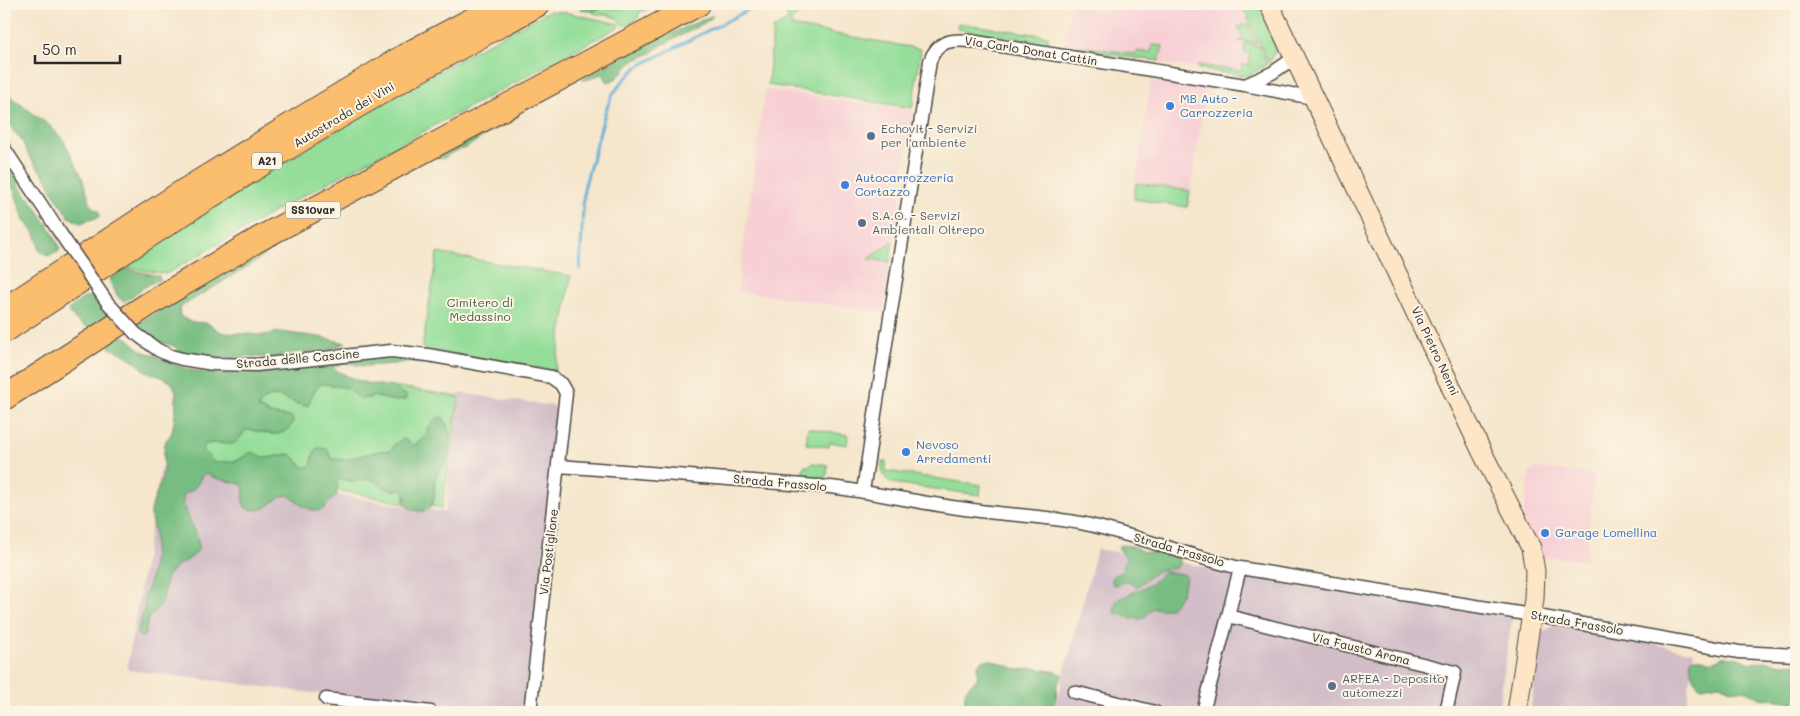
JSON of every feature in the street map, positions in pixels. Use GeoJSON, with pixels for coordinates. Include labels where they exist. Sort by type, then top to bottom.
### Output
{"type":"FeatureCollection","features":[{"type":"Feature","properties":{"kind":"highway","name":"Autostrada dei Vini"},"geometry":{"type":"LineString","coordinates":[[4,310],[181,193],[301,119],[408,54],[502,4]]}},
{"type":"Feature","properties":{"kind":"highway","name":"Autostrada dei Vini"},"geometry":{"type":"LineString","coordinates":[[4,331],[130,247],[234,181],[396,83],[538,4]]}},
{"type":"Feature","properties":{"kind":"highway","name":"SS10var"},"geometry":{"type":"LineString","coordinates":[[4,398],[149,304],[258,239],[698,4]]}},
{"type":"Feature","properties":{"kind":"street","name":"Via Pietro Nenni"},"geometry":{"type":"LineString","coordinates":[[1269,4],[1481,450],[1531,548],[1535,571],[1532,615],[1518,712]]}},
{"type":"Feature","properties":{"kind":"street","name":"Via Carlo Donat Cattin"},"geometry":{"type":"LineString","coordinates":[[863,491],[930,60],[938,46],[947,41],[970,41],[1245,85],[1313,98]]}},
{"type":"Feature","properties":{"kind":"street"},"geometry":{"type":"LineString","coordinates":[[1245,85],[1272,73],[1294,58]]}},
{"type":"Feature","properties":{"kind":"street","name":"Strada delle Cascine"},"geometry":{"type":"LineString","coordinates":[[4,148],[107,302],[135,334],[158,350],[182,360],[199,363],[256,364],[363,353],[407,352],[551,377],[561,384],[566,393]]}},
{"type":"Feature","properties":{"kind":"street","name":"Via Postiglione"},"geometry":{"type":"LineString","coordinates":[[530,712],[566,393]]}},
{"type":"Feature","properties":{"kind":"street","name":"Strada Frassolo"},"geometry":{"type":"LineString","coordinates":[[558,466],[809,485],[863,491],[972,510],[1066,520],[1094,526],[1240,568],[1532,615],[1739,652],[1796,655]]}},
{"type":"Feature","properties":{"kind":"street"},"geometry":{"type":"LineString","coordinates":[[1203,712],[1240,568]]}},
{"type":"Feature","properties":{"kind":"street","name":"Via Fausto Arona"},"geometry":{"type":"LineString","coordinates":[[1228,616],[1455,672],[1446,712]]}},
{"type":"Feature","properties":{"kind":"street"},"geometry":{"type":"LineString","coordinates":[[1074,692],[1155,712]]}},
{"type":"Feature","properties":{"kind":"street"},"geometry":{"type":"LineString","coordinates":[[326,699],[383,709],[431,712]]}},
{"type":"Feature","properties":{"kind":"shaded area"},"geometry":{"type":"Polygon","coordinates":[[[1071,4],[1239,4],[1268,64],[1248,77],[1064,47],[1071,4]]]}},
{"type":"Feature","properties":{"kind":"shaded area"},"geometry":{"type":"Polygon","coordinates":[[[1151,81],[1206,90],[1188,208],[1133,200],[1151,81]]]}},
{"type":"Feature","properties":{"kind":"shaded area"},"geometry":{"type":"Polygon","coordinates":[[[765,89],[913,111],[903,176],[894,178],[892,189],[901,192],[883,312],[737,291],[765,89]]]}},
{"type":"Feature","properties":{"kind":"shaded area"},"geometry":{"type":"Polygon","coordinates":[[[461,393],[560,407],[562,410],[523,712],[467,712],[128,670],[161,467],[445,512],[457,396],[461,393]]]}},
{"type":"Feature","properties":{"kind":"shaded area"},"geometry":{"type":"Polygon","coordinates":[[[1535,468],[1591,473],[1594,478],[1586,560],[1541,557],[1523,519],[1530,473],[1535,468]]]}},
{"type":"Feature","properties":{"kind":"shaded area"},"geometry":{"type":"Polygon","coordinates":[[[1097,549],[1512,618],[1498,712],[1054,712],[1097,549]]]}},
{"type":"Feature","properties":{"kind":"shaded area"},"geometry":{"type":"Polygon","coordinates":[[[1556,624],[1694,652],[1685,712],[1530,712],[1543,632],[1556,624]]]}},
{"type":"Feature","properties":{"kind":"green space"},"geometry":{"type":"Polygon","coordinates":[[[579,4],[634,4],[624,9],[603,7],[589,11],[582,10],[579,4]]]}},
{"type":"Feature","properties":{"kind":"green space"},"geometry":{"type":"Polygon","coordinates":[[[634,4],[661,4],[640,12],[637,19],[624,26],[613,17],[592,12],[605,7],[625,8],[634,4]]]}},
{"type":"Feature","properties":{"kind":"green space"},"geometry":{"type":"Polygon","coordinates":[[[780,4],[817,4],[792,19],[791,26],[921,49],[912,108],[768,85],[773,29],[788,21],[786,9],[780,4]]]}},
{"type":"Feature","properties":{"kind":"green space"},"geometry":{"type":"Polygon","coordinates":[[[1241,4],[1259,4],[1266,18],[1274,41],[1273,56],[1269,63],[1241,4]]]}},
{"type":"Feature","properties":{"kind":"green space"},"geometry":{"type":"Polygon","coordinates":[[[549,11],[564,12],[619,24],[618,27],[286,205],[166,274],[127,267],[143,249],[293,157],[394,96],[549,11]]]}},
{"type":"Feature","properties":{"kind":"green space"},"geometry":{"type":"Polygon","coordinates":[[[713,16],[697,27],[633,61],[618,77],[611,81],[607,82],[604,75],[601,74],[587,80],[582,79],[652,39],[672,33],[713,16]]]}},
{"type":"Feature","properties":{"kind":"green space"},"geometry":{"type":"Polygon","coordinates":[[[958,23],[1048,36],[1049,43],[957,29],[958,23]]]}},
{"type":"Feature","properties":{"kind":"green space"},"geometry":{"type":"Polygon","coordinates":[[[1247,23],[1257,43],[1239,41],[1244,38],[1238,27],[1247,23]]]}},
{"type":"Feature","properties":{"kind":"green space"},"geometry":{"type":"Polygon","coordinates":[[[1245,43],[1259,46],[1267,64],[1248,76],[1198,69],[1198,65],[1241,71],[1242,64],[1249,65],[1250,53],[1244,52],[1245,43]]]}},
{"type":"Feature","properties":{"kind":"green space"},"geometry":{"type":"Polygon","coordinates":[[[1152,45],[1163,46],[1159,61],[1077,50],[1078,46],[1136,54],[1137,51],[1151,53],[1152,45]]]}},
{"type":"Feature","properties":{"kind":"green space"},"geometry":{"type":"Polygon","coordinates":[[[4,89],[12,98],[50,126],[64,141],[82,177],[92,208],[99,211],[99,217],[80,223],[69,217],[4,114],[4,89]]]}},
{"type":"Feature","properties":{"kind":"green space"},"geometry":{"type":"Polygon","coordinates":[[[518,112],[518,116],[465,148],[451,153],[445,158],[437,159],[440,155],[518,112]]]}},
{"type":"Feature","properties":{"kind":"green space"},"geometry":{"type":"Polygon","coordinates":[[[4,160],[18,180],[21,189],[33,203],[54,235],[60,248],[58,252],[48,256],[39,250],[35,233],[24,220],[15,192],[4,176],[4,160]]]}},
{"type":"Feature","properties":{"kind":"green space"},"geometry":{"type":"Polygon","coordinates":[[[1136,183],[1190,191],[1187,207],[1134,199],[1136,183]]]}},
{"type":"Feature","properties":{"kind":"green space"},"geometry":{"type":"Polygon","coordinates":[[[299,231],[250,265],[184,305],[180,308],[179,313],[181,317],[191,322],[207,323],[226,333],[264,335],[280,332],[320,337],[346,343],[323,352],[291,353],[283,357],[211,358],[181,353],[174,346],[147,338],[137,324],[266,248],[299,231]]]}},
{"type":"Feature","properties":{"kind":"green space"},"geometry":{"type":"Polygon","coordinates":[[[893,241],[890,262],[869,259],[893,241]]]}},
{"type":"Feature","properties":{"kind":"green space","name":"Cimitero di Medassino"},"geometry":{"type":"Polygon","coordinates":[[[437,253],[571,276],[555,371],[422,349],[437,253]]]}},
{"type":"Feature","properties":{"kind":"green space"},"geometry":{"type":"Polygon","coordinates":[[[127,269],[159,276],[160,280],[146,286],[124,302],[118,297],[109,280],[122,270],[127,269]]]}},
{"type":"Feature","properties":{"kind":"green space"},"geometry":{"type":"Polygon","coordinates":[[[85,297],[93,297],[106,313],[105,317],[93,328],[78,322],[68,310],[85,297]]]}},
{"type":"Feature","properties":{"kind":"green space"},"geometry":{"type":"Polygon","coordinates":[[[119,333],[145,353],[153,354],[185,368],[207,373],[230,374],[249,370],[266,371],[386,356],[420,359],[422,364],[411,361],[364,366],[348,363],[331,367],[366,383],[394,388],[406,395],[406,400],[395,401],[373,396],[362,399],[348,388],[326,384],[322,384],[315,390],[308,406],[281,397],[269,397],[258,408],[269,414],[292,417],[293,423],[288,429],[277,434],[245,430],[236,442],[232,444],[210,443],[203,445],[203,450],[214,463],[237,461],[251,452],[267,458],[287,454],[292,455],[303,467],[309,467],[317,448],[327,449],[332,459],[344,460],[380,451],[390,451],[400,440],[405,439],[414,446],[426,437],[432,423],[436,419],[443,417],[448,431],[449,449],[446,462],[436,476],[433,501],[429,509],[418,511],[409,508],[405,504],[405,494],[402,489],[387,489],[368,479],[352,481],[340,479],[337,482],[336,496],[325,508],[320,510],[305,507],[288,495],[283,496],[265,508],[254,510],[246,508],[243,503],[244,488],[241,484],[214,478],[206,473],[201,477],[194,489],[185,494],[183,499],[183,504],[198,539],[198,550],[191,558],[176,566],[166,578],[163,600],[148,618],[145,635],[141,638],[137,633],[145,606],[144,596],[149,583],[154,554],[154,530],[151,513],[162,479],[165,445],[173,425],[176,393],[169,381],[144,370],[124,354],[109,348],[110,343],[119,333]]]}},
{"type":"Feature","properties":{"kind":"green space"},"geometry":{"type":"Polygon","coordinates":[[[321,383],[348,388],[355,395],[368,399],[373,396],[389,400],[406,400],[405,395],[396,388],[387,385],[459,397],[442,508],[431,506],[434,500],[435,478],[447,460],[449,427],[429,426],[426,436],[413,446],[405,439],[396,443],[390,451],[380,451],[344,460],[332,459],[329,454],[314,452],[312,463],[309,467],[303,467],[292,455],[287,454],[267,458],[246,455],[237,461],[214,463],[203,450],[203,445],[210,443],[232,444],[240,438],[245,430],[270,434],[285,431],[274,415],[258,408],[262,402],[276,396],[297,405],[309,401],[313,391],[321,383]]]}},
{"type":"Feature","properties":{"kind":"green space"},"geometry":{"type":"Polygon","coordinates":[[[808,428],[848,435],[847,445],[830,442],[829,447],[806,444],[808,428]]]}},
{"type":"Feature","properties":{"kind":"green space"},"geometry":{"type":"Polygon","coordinates":[[[882,462],[886,462],[886,471],[981,485],[980,495],[891,483],[883,474],[882,462]]]}},
{"type":"Feature","properties":{"kind":"green space"},"geometry":{"type":"Polygon","coordinates":[[[812,463],[828,465],[825,478],[802,475],[804,466],[810,466],[812,463]]]}},
{"type":"Feature","properties":{"kind":"green space"},"geometry":{"type":"Polygon","coordinates":[[[340,478],[352,481],[368,479],[387,489],[402,489],[405,494],[404,503],[337,490],[337,482],[340,478]]]}},
{"type":"Feature","properties":{"kind":"green space"},"geometry":{"type":"Polygon","coordinates":[[[1120,545],[1132,546],[1144,552],[1163,553],[1177,557],[1180,562],[1176,568],[1155,572],[1137,587],[1129,581],[1113,585],[1112,579],[1114,575],[1122,572],[1126,557],[1118,549],[1120,545]]]}},
{"type":"Feature","properties":{"kind":"green space"},"geometry":{"type":"Polygon","coordinates":[[[1164,572],[1186,576],[1180,595],[1171,607],[1150,610],[1146,616],[1139,619],[1115,613],[1114,609],[1117,600],[1151,584],[1164,572]]]}},
{"type":"Feature","properties":{"kind":"green space"},"geometry":{"type":"Polygon","coordinates":[[[1726,656],[1751,663],[1764,661],[1784,664],[1796,663],[1794,708],[1787,701],[1760,698],[1747,691],[1731,689],[1719,684],[1702,687],[1697,684],[1692,675],[1691,661],[1694,658],[1715,661],[1726,656]]]}},
{"type":"Feature","properties":{"kind":"green space"},"geometry":{"type":"Polygon","coordinates":[[[984,660],[992,660],[1019,670],[1034,668],[1062,675],[1057,685],[1056,699],[1051,712],[966,712],[966,690],[977,679],[978,666],[984,660]]]}},
{"type":"Feature","properties":{"kind":"waterway"},"geometry":{"type":"LineString","coordinates":[[580,269],[584,189],[605,113],[612,95],[637,67],[760,4]]}},
{"type":"Feature","properties":{"kind":"place","name":"MB Auto - Carrozzeria"},"geometry":{"type":"Point","coordinates":[1170,106]}},
{"type":"Feature","properties":{"kind":"place","name":"Echovit - Servizi per l'ambiente"},"geometry":{"type":"Point","coordinates":[871,136]}},
{"type":"Feature","properties":{"kind":"place","name":"Autocarrozzeria Cortazzo"},"geometry":{"type":"Point","coordinates":[845,185]}},
{"type":"Feature","properties":{"kind":"place","name":"S.A.O. - Servizi Ambientali Oltrepo"},"geometry":{"type":"Point","coordinates":[862,223]}},
{"type":"Feature","properties":{"kind":"place","name":"Nevoso Arredamenti"},"geometry":{"type":"Point","coordinates":[906,452]}},
{"type":"Feature","properties":{"kind":"place","name":"Garage Lomellina"},"geometry":{"type":"Point","coordinates":[1545,533]}},
{"type":"Feature","properties":{"kind":"place","name":"ARFEA - Deposito automezzi"},"geometry":{"type":"Point","coordinates":[1332,686]}}]}
